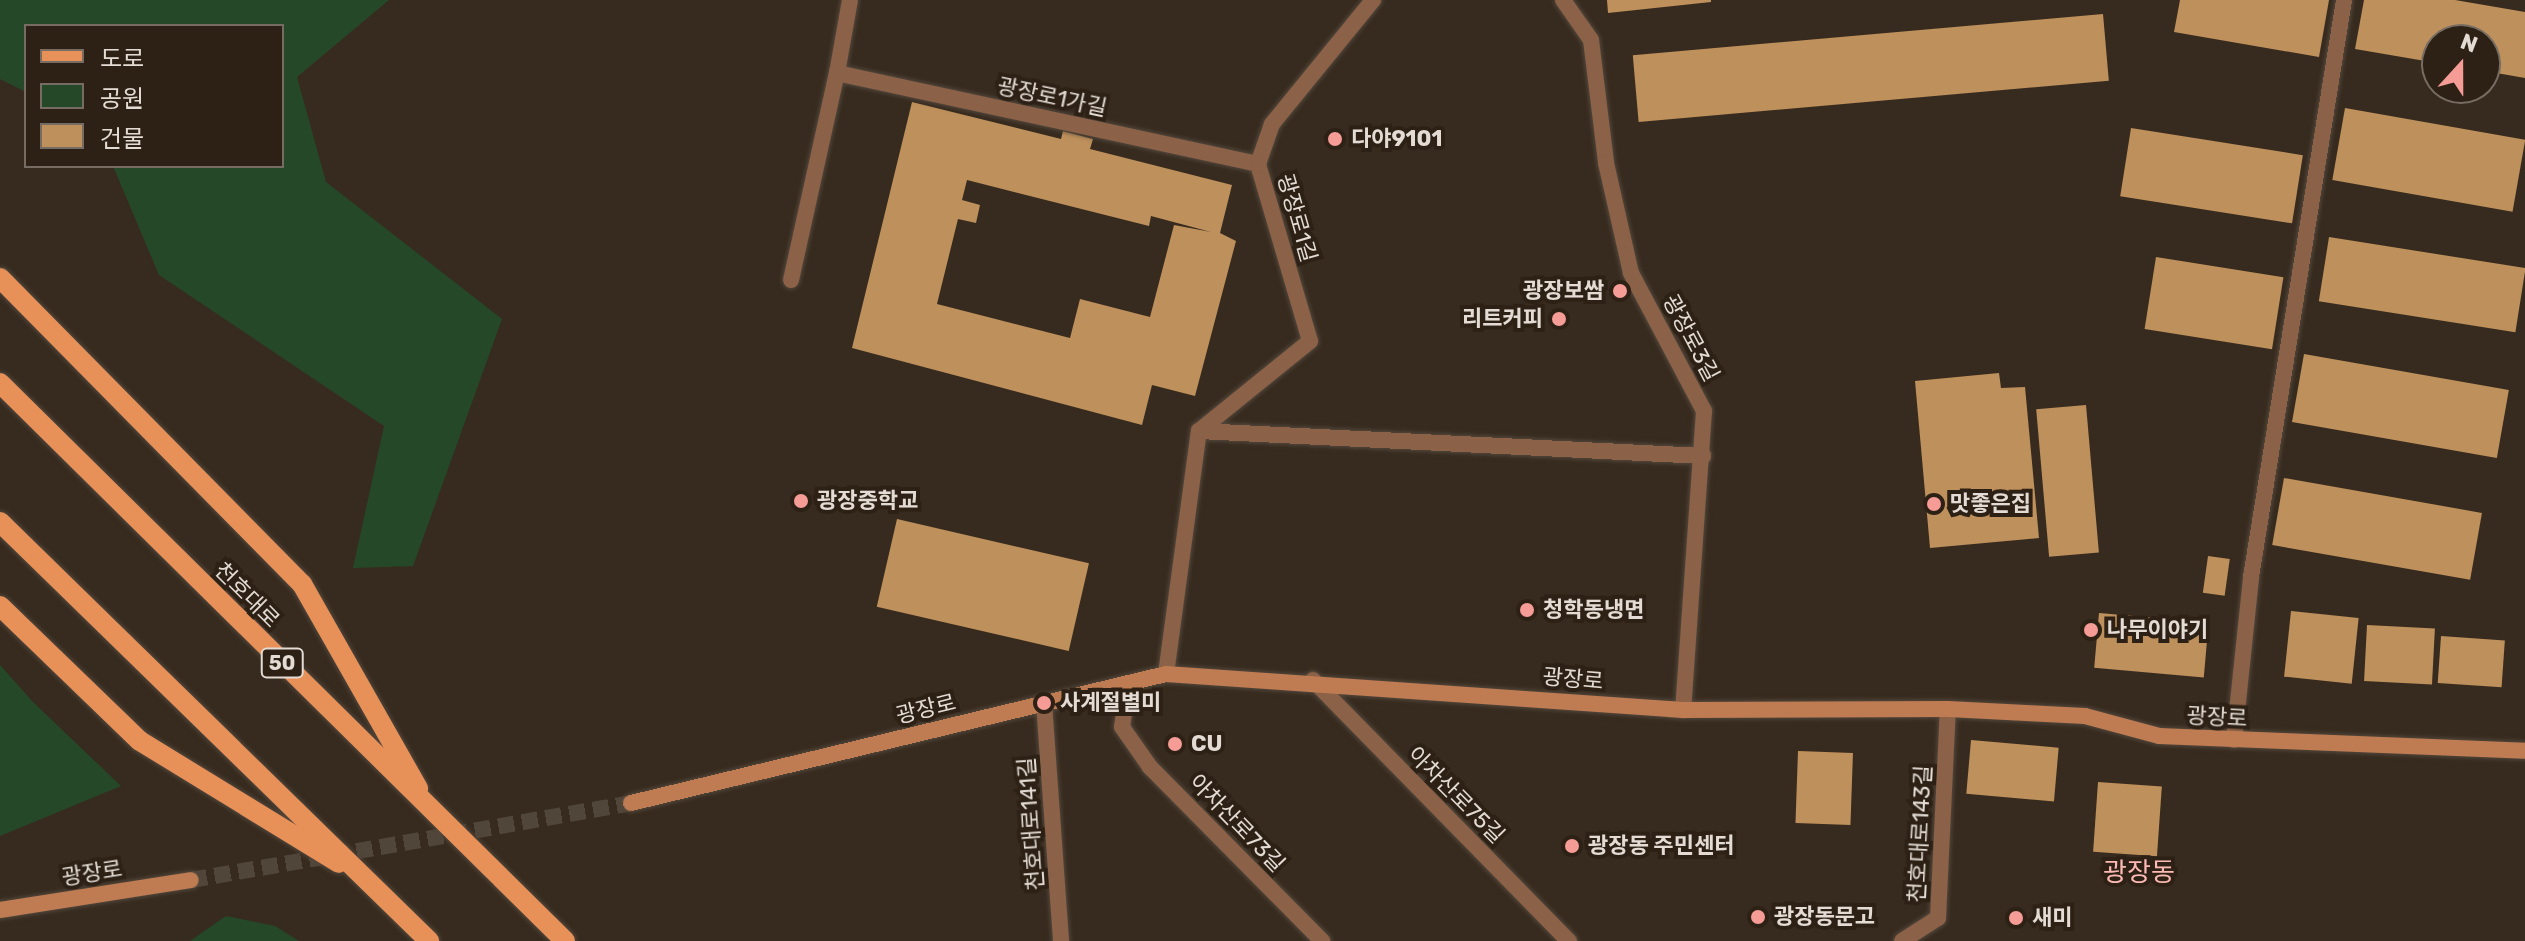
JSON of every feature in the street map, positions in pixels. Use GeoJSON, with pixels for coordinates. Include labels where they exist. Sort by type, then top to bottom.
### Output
{"type":"FeatureCollection","features":[{"type":"Feature","properties":{"kind":"main road"},"geometry":{"type":"LineString","coordinates":[[0,278],[302,584],[432,812]]}},
{"type":"Feature","properties":{"kind":"main road","name":"천호대로"},"geometry":{"type":"LineString","coordinates":[[0,383],[565,941]]}},
{"type":"Feature","properties":{"kind":"main road"},"geometry":{"type":"LineString","coordinates":[[0,522],[429,941]]}},
{"type":"Feature","properties":{"kind":"main road"},"geometry":{"type":"LineString","coordinates":[[0,606],[140,741],[373,885]]}},
{"type":"Feature","properties":{"kind":"street"},"geometry":{"type":"LineString","coordinates":[[791,280],[850,0]]}},
{"type":"Feature","properties":{"kind":"street","name":"광장로1길"},"geometry":{"type":"LineString","coordinates":[[1199,431],[1310,341],[1258,164],[1272,124],[1373,0]]}},
{"type":"Feature","properties":{"kind":"street","name":"광장로3길"},"geometry":{"type":"LineString","coordinates":[[1563,0],[1591,40],[1606,163],[1631,273],[1704,411],[1683,710]]}},
{"type":"Feature","properties":{"kind":"street"},"geometry":{"type":"LineString","coordinates":[[2234,740],[2251,577],[2344,0]]}},
{"type":"Feature","properties":{"kind":"street","name":"광장로1가길"},"geometry":{"type":"LineString","coordinates":[[837,73],[1258,164]]}},
{"type":"Feature","properties":{"kind":"street"},"geometry":{"type":"LineString","coordinates":[[1166,674],[1199,431],[1703,456]]}},
{"type":"Feature","properties":{"kind":"street","name":"광장로"},"geometry":{"type":"LineString","coordinates":[[631,803],[1166,674],[1313,680],[1683,710],[1948,709],[2085,716],[2159,736],[2525,751]]}},
{"type":"Feature","properties":{"kind":"street","name":"아차산로75길"},"geometry":{"type":"LineString","coordinates":[[1313,680],[1569,941]]}},
{"type":"Feature","properties":{"kind":"street","name":"아차산로73길"},"geometry":{"type":"LineString","coordinates":[[1128,685],[1122,727],[1150,767],[1322,941]]}},
{"type":"Feature","properties":{"kind":"street","name":"천호대로141길"},"geometry":{"type":"LineString","coordinates":[[1044,703],[1061,941]]}},
{"type":"Feature","properties":{"kind":"street","name":"천호대로143길"},"geometry":{"type":"LineString","coordinates":[[1902,941],[1938,918],[1948,709]]}},
{"type":"Feature","properties":{"kind":"street","name":"광장로"},"geometry":{"type":"LineString","coordinates":[[0,910],[191,880]]}},
{"type":"Feature","properties":{"kind":"street"},"geometry":{"type":"LineString","coordinates":[[515,893],[554,941]]}},
{"type":"Feature","properties":{"kind":"green space"},"geometry":{"type":"Polygon","coordinates":[[[0,0],[389,0],[297,77],[326,182],[502,319],[413,566],[353,568],[384,426],[159,275],[114,168],[284,168],[284,24],[24,24],[24,91],[0,79],[0,0]]]}},
{"type":"Feature","properties":{"kind":"green space"},"geometry":{"type":"Polygon","coordinates":[[[0,665],[33,702],[121,786],[0,836],[0,665]]]}},
{"type":"Feature","properties":{"kind":"green space"},"geometry":{"type":"Polygon","coordinates":[[[226,916],[275,926],[299,941],[190,941],[226,916]]]}},
{"type":"Feature","properties":{"kind":"building"},"geometry":{"type":"Polygon","coordinates":[[[1607,0],[1711,0],[1711,2],[1608,13],[1607,0]]]}},
{"type":"Feature","properties":{"kind":"building"},"geometry":{"type":"Polygon","coordinates":[[[2180,0],[2329,0],[2319,57],[2174,32],[2180,0]]]}},
{"type":"Feature","properties":{"kind":"building"},"geometry":{"type":"Polygon","coordinates":[[[2364,0],[2455,0],[2525,12],[2525,78],[2501,74],[2501,24],[2421,24],[2421,60],[2355,49],[2364,0]]]}},
{"type":"Feature","properties":{"kind":"building"},"geometry":{"type":"Polygon","coordinates":[[[2103,14],[2109,81],[1639,122],[1633,55],[2103,14]]]}},
{"type":"Feature","properties":{"kind":"building"},"geometry":{"type":"Polygon","coordinates":[[[912,102],[1061,139],[1063,131],[1093,139],[1090,149],[1232,185],[1220,233],[1236,241],[1195,396],[1152,385],[1142,425],[852,348],[912,102]],[[967,180],[962,200],[980,205],[976,223],[958,219],[937,304],[1070,338],[1080,299],[1150,317],[1174,225],[1211,232],[1151,216],[1149,226],[967,180]]]}},
{"type":"Feature","properties":{"kind":"building"},"geometry":{"type":"Polygon","coordinates":[[[2345,108],[2525,140],[2513,212],[2332,180],[2345,108]]]}},
{"type":"Feature","properties":{"kind":"building"},"geometry":{"type":"Polygon","coordinates":[[[2131,128],[2303,155],[2292,223],[2120,196],[2131,128]]]}},
{"type":"Feature","properties":{"kind":"building"},"geometry":{"type":"Polygon","coordinates":[[[2329,237],[2525,268],[2515,332],[2319,301],[2329,237]]]}},
{"type":"Feature","properties":{"kind":"building"},"geometry":{"type":"Polygon","coordinates":[[[2156,257],[2283,277],[2272,349],[2145,329],[2156,257]]]}},
{"type":"Feature","properties":{"kind":"building"},"geometry":{"type":"Polygon","coordinates":[[[2304,354],[2509,390],[2497,458],[2292,422],[2304,354]]]}},
{"type":"Feature","properties":{"kind":"building"},"geometry":{"type":"Polygon","coordinates":[[[1999,373],[2001,388],[2025,387],[2039,538],[1930,548],[1915,381],[1999,373]]]}},
{"type":"Feature","properties":{"kind":"building"},"geometry":{"type":"Polygon","coordinates":[[[2086,405],[2099,552],[2049,557],[2036,409],[2086,405]]]}},
{"type":"Feature","properties":{"kind":"building"},"geometry":{"type":"Polygon","coordinates":[[[2284,478],[2482,513],[2470,580],[2272,545],[2284,478]]]}},
{"type":"Feature","properties":{"kind":"building"},"geometry":{"type":"Polygon","coordinates":[[[897,519],[1089,563],[1069,651],[877,607],[897,519]]]}},
{"type":"Feature","properties":{"kind":"building"},"geometry":{"type":"Polygon","coordinates":[[[2208,556],[2230,559],[2225,596],[2203,593],[2208,556]]]}},
{"type":"Feature","properties":{"kind":"building"},"geometry":{"type":"Polygon","coordinates":[[[2291,611],[2359,618],[2352,684],[2284,677],[2291,611]]]}},
{"type":"Feature","properties":{"kind":"building"},"geometry":{"type":"Polygon","coordinates":[[[2099,613],[2209,623],[2204,677],[2094,668],[2099,613]]]}},
{"type":"Feature","properties":{"kind":"building"},"geometry":{"type":"Polygon","coordinates":[[[2367,625],[2435,629],[2432,684],[2364,681],[2367,625]]]}},
{"type":"Feature","properties":{"kind":"building"},"geometry":{"type":"Polygon","coordinates":[[[2441,636],[2505,640],[2502,687],[2438,683],[2441,636]]]}},
{"type":"Feature","properties":{"kind":"building"},"geometry":{"type":"Polygon","coordinates":[[[1971,740],[2059,748],[2054,801],[1966,794],[1971,740]]]}},
{"type":"Feature","properties":{"kind":"building"},"geometry":{"type":"Polygon","coordinates":[[[1798,751],[1853,753],[1850,825],[1795,823],[1798,751]]]}},
{"type":"Feature","properties":{"kind":"building"},"geometry":{"type":"Polygon","coordinates":[[[2098,782],[2162,786],[2157,856],[2093,852],[2098,782]]]}},
{"type":"Feature","properties":{"kind":"tunnel"},"geometry":{"type":"LineString","coordinates":[[191,880],[631,803]]}},
{"type":"Feature","properties":{"kind":"place","name":"다야9101"},"geometry":{"type":"Point","coordinates":[1335,139]}},
{"type":"Feature","properties":{"kind":"place","name":"광장보쌈"},"geometry":{"type":"Point","coordinates":[1620,291]}},
{"type":"Feature","properties":{"kind":"place","name":"리트커피"},"geometry":{"type":"Point","coordinates":[1559,319]}},
{"type":"Feature","properties":{"kind":"place","name":"광장중학교"},"geometry":{"type":"Point","coordinates":[801,501]}},
{"type":"Feature","properties":{"kind":"place","name":"맛좋은집"},"geometry":{"type":"Point","coordinates":[1934,504]}},
{"type":"Feature","properties":{"kind":"place","name":"청학동냉면"},"geometry":{"type":"Point","coordinates":[1527,610]}},
{"type":"Feature","properties":{"kind":"place","name":"나무이야기"},"geometry":{"type":"Point","coordinates":[2091,630]}},
{"type":"Feature","properties":{"kind":"place","name":"사계절별미"},"geometry":{"type":"Point","coordinates":[1044,703]}},
{"type":"Feature","properties":{"kind":"place","name":"CU"},"geometry":{"type":"Point","coordinates":[1175,744]}},
{"type":"Feature","properties":{"kind":"place","name":"광장동 주민센터"},"geometry":{"type":"Point","coordinates":[1572,846]}},
{"type":"Feature","properties":{"kind":"place","name":"광장동문고"},"geometry":{"type":"Point","coordinates":[1758,917]}},
{"type":"Feature","properties":{"kind":"place","name":"새미"},"geometry":{"type":"Point","coordinates":[2016,918]}},
{"type":"Feature","properties":{"kind":"district","name":"광장동"},"geometry":{"type":"Point","coordinates":[2139,873]}}]}
